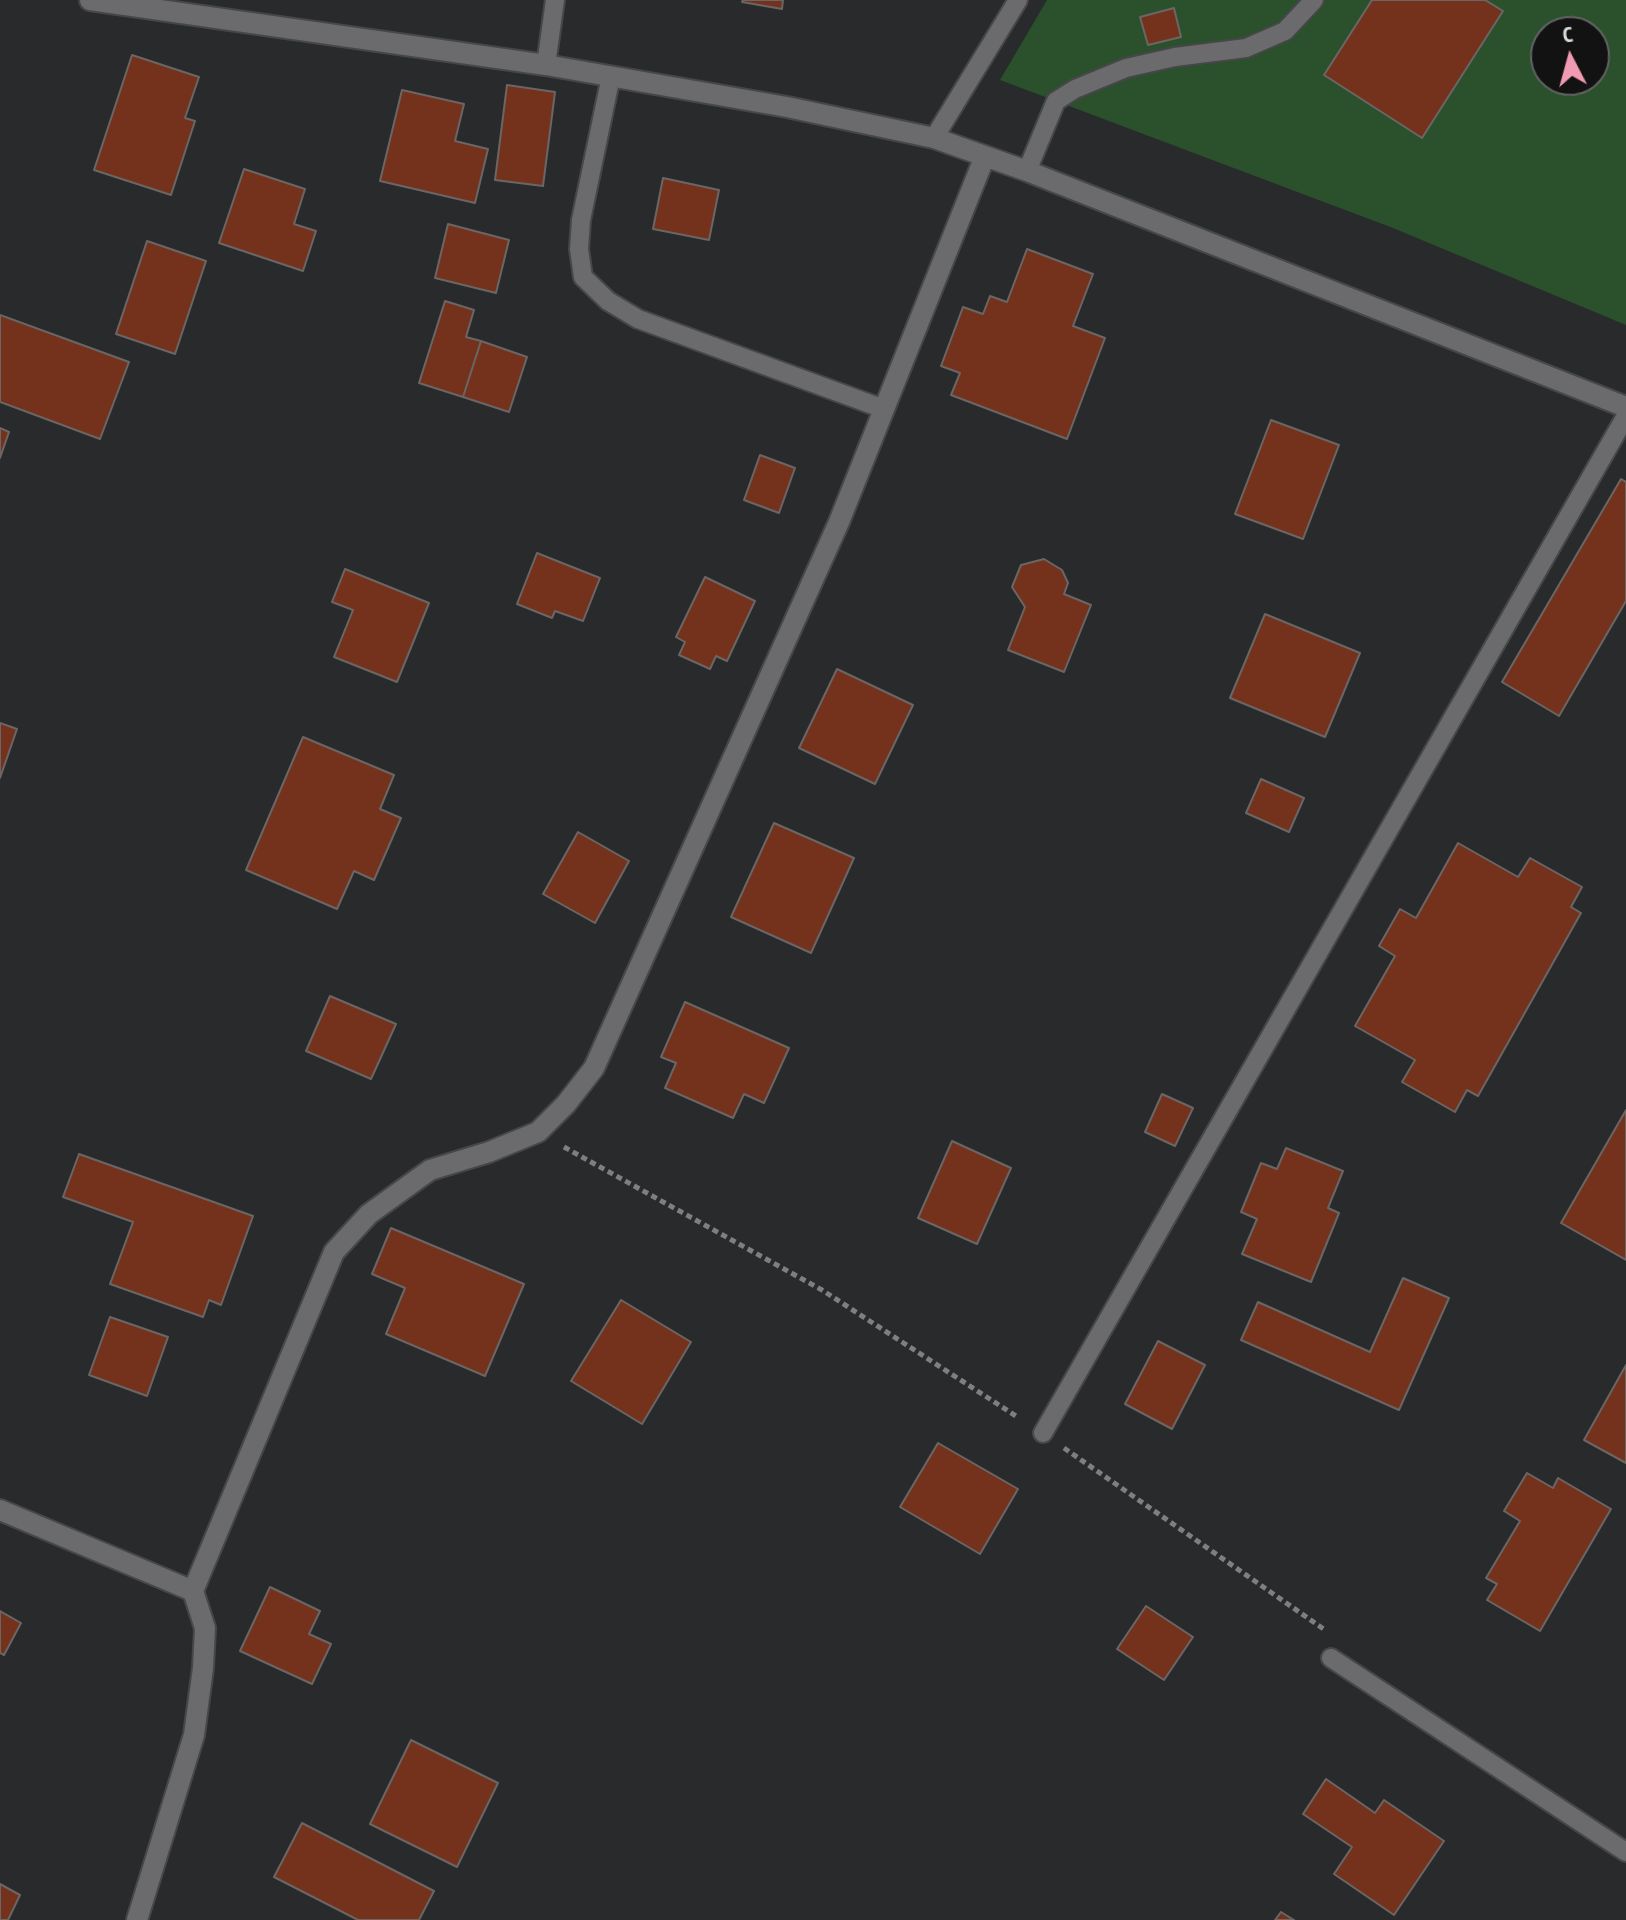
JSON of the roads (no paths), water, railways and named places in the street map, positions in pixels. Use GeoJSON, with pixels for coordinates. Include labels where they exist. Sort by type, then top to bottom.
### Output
{"type":"FeatureCollection","features":[{"type":"Feature","properties":{"kind":"street"},"geometry":{"type":"LineString","coordinates":[[90,0],[546,65],[787,107],[934,138],[1027,171],[1626,407]]}},
{"type":"Feature","properties":{"kind":"street"},"geometry":{"type":"LineString","coordinates":[[137,1920],[194,1735],[205,1628],[193,1591],[334,1252],[369,1214],[430,1170],[489,1152],[538,1132],[566,1104],[594,1068],[839,522],[985,156]]}},
{"type":"Feature","properties":{"kind":"street"},"geometry":{"type":"LineString","coordinates":[[0,1510],[193,1591]]}},
{"type":"Feature","properties":{"kind":"lane"},"geometry":{"type":"LineString","coordinates":[[546,65],[555,0]]}},
{"type":"Feature","properties":{"kind":"lane"},"geometry":{"type":"LineString","coordinates":[[934,138],[1018,0]]}},
{"type":"Feature","properties":{"kind":"lane"},"geometry":{"type":"LineString","coordinates":[[1027,171],[1056,101],[1075,89],[1126,68],[1175,57],[1246,48],[1285,31],[1314,0]]}},
{"type":"Feature","properties":{"kind":"lane"},"geometry":{"type":"LineString","coordinates":[[611,76],[581,220],[579,249],[583,277],[608,301],[638,319],[884,409]]}},
{"type":"Feature","properties":{"kind":"lane"},"geometry":{"type":"LineString","coordinates":[[1043,1433],[1626,416]]}},
{"type":"Feature","properties":{"kind":"lane"},"geometry":{"type":"LineString","coordinates":[[1331,1658],[1626,1852]]}}]}
